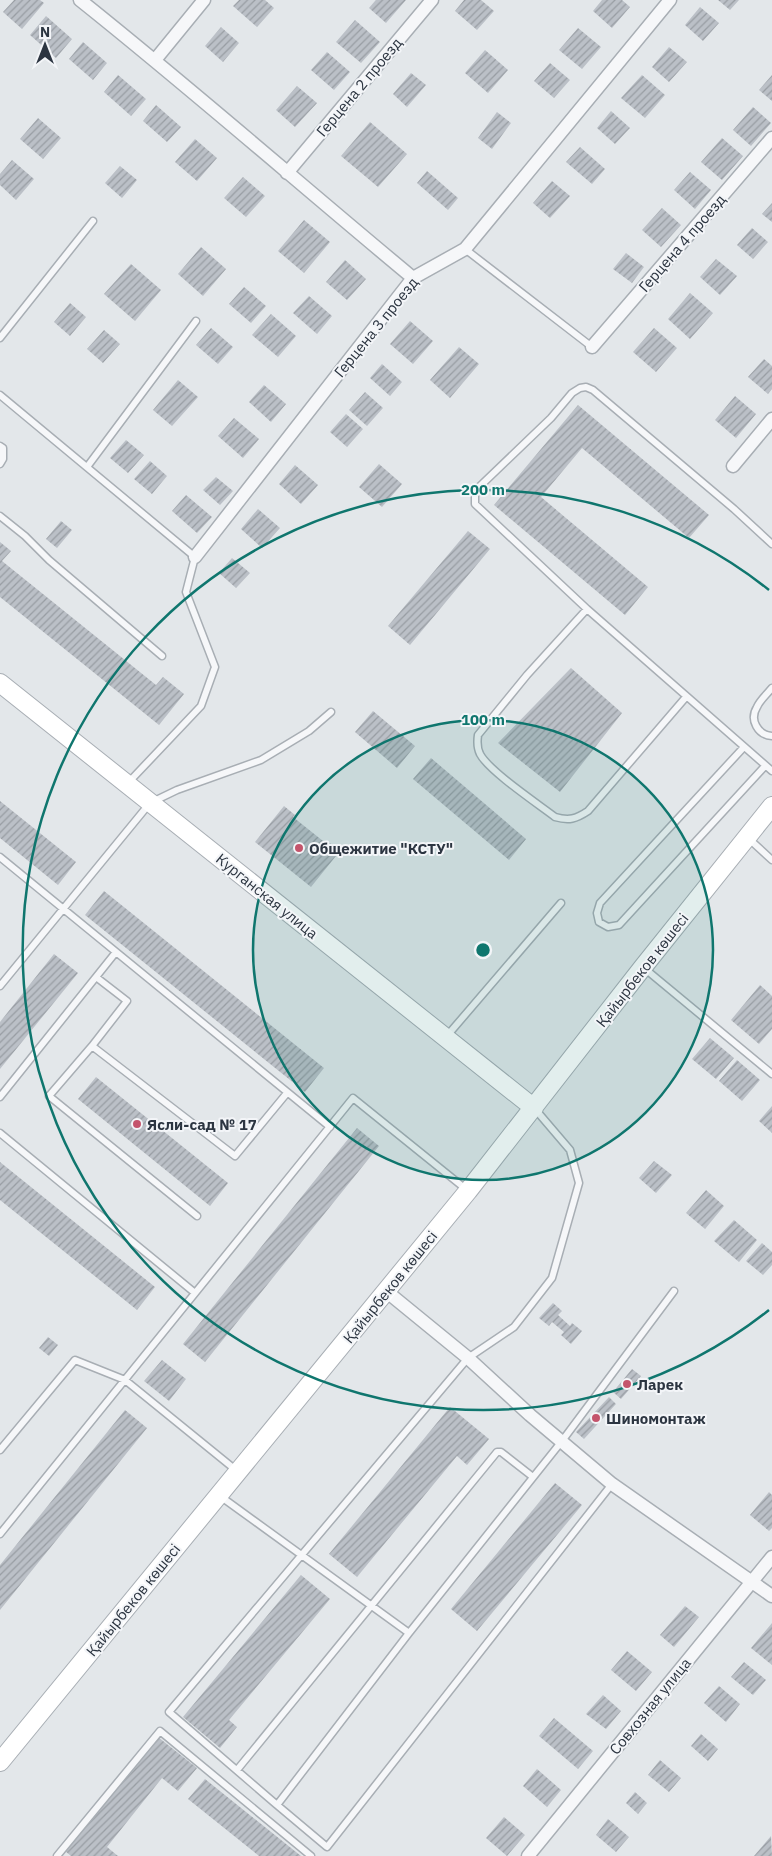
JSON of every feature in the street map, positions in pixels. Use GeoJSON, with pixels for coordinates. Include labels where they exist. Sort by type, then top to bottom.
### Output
{"type":"FeatureCollection","features":[{"type":"Feature","properties":{"kind":"main road","name":"Курганская улица"},"geometry":{"type":"LineString","coordinates":[[0,684],[534,1108]]}},
{"type":"Feature","properties":{"kind":"main road","name":"Қайырбеков көшесі"},"geometry":{"type":"LineString","coordinates":[[2,1754],[219,1495],[468,1191],[772,806]]}},
{"type":"Feature","properties":{"kind":"street"},"geometry":{"type":"LineString","coordinates":[[80,0],[155,60],[413,278]]}},
{"type":"Feature","properties":{"kind":"street"},"geometry":{"type":"LineString","coordinates":[[155,60],[204,0]]}},
{"type":"Feature","properties":{"kind":"street","name":"Герцена 2 проезд"},"geometry":{"type":"LineString","coordinates":[[287,173],[432,0]]}},
{"type":"Feature","properties":{"kind":"street","name":"Герцена 3 проезд"},"geometry":{"type":"LineString","coordinates":[[195,557],[413,278],[465,249],[670,0]]}},
{"type":"Feature","properties":{"kind":"street","name":"Герцена 4 проезд"},"geometry":{"type":"LineString","coordinates":[[592,347],[772,138]]}},
{"type":"Feature","properties":{"kind":"street"},"geometry":{"type":"LineString","coordinates":[[733,466],[772,419]]}},
{"type":"Feature","properties":{"kind":"street"},"geometry":{"type":"LineString","coordinates":[[386,1291],[468,1358],[530,1415],[612,1484],[772,1596]]}},
{"type":"Feature","properties":{"kind":"street","name":"Совхозная улица"},"geometry":{"type":"LineString","coordinates":[[528,1856],[772,1557]]}},
{"type":"Feature","properties":{"kind":"lane"},"geometry":{"type":"LineString","coordinates":[[0,338],[93,221]]}},
{"type":"Feature","properties":{"kind":"lane"},"geometry":{"type":"LineString","coordinates":[[465,249],[592,347]]}},
{"type":"Feature","properties":{"kind":"lane"},"geometry":{"type":"LineString","coordinates":[[87,467],[196,321]]}},
{"type":"Feature","properties":{"kind":"lane"},"geometry":{"type":"LineString","coordinates":[[772,544],[734,509],[593,390],[586,387],[580,388],[572,394],[551,418],[478,489],[475,496],[476,504],[587,609],[772,772]]}},
{"type":"Feature","properties":{"kind":"lane"},"geometry":{"type":"LineString","coordinates":[[0,395],[195,557],[186,592],[215,667],[201,706],[126,784]]}},
{"type":"Feature","properties":{"kind":"lane"},"geometry":{"type":"LineString","coordinates":[[0,446],[3,459],[0,464]]}},
{"type":"Feature","properties":{"kind":"lane"},"geometry":{"type":"LineString","coordinates":[[0,516],[162,656]]}},
{"type":"Feature","properties":{"kind":"lane"},"geometry":{"type":"LineString","coordinates":[[587,609],[527,675],[478,735],[477,747],[481,756],[497,772],[555,817],[565,820],[576,819],[588,811],[686,697]]}},
{"type":"Feature","properties":{"kind":"lane"},"geometry":{"type":"LineString","coordinates":[[772,688],[757,706],[754,720],[760,732],[766,736],[772,736]]}},
{"type":"Feature","properties":{"kind":"lane"},"geometry":{"type":"LineString","coordinates":[[0,986],[150,803],[177,790],[261,760],[309,731],[331,712]]}},
{"type":"Feature","properties":{"kind":"lane"},"geometry":{"type":"LineString","coordinates":[[744,747],[600,903],[597,913],[599,922],[608,927],[619,924],[766,766]]}},
{"type":"Feature","properties":{"kind":"lane"},"geometry":{"type":"LineString","coordinates":[[747,838],[772,860]]}},
{"type":"Feature","properties":{"kind":"lane"},"geometry":{"type":"LineString","coordinates":[[0,857],[330,1127]]}},
{"type":"Feature","properties":{"kind":"lane"},"geometry":{"type":"LineString","coordinates":[[445,1038],[560,903]]}},
{"type":"Feature","properties":{"kind":"lane"},"geometry":{"type":"LineString","coordinates":[[0,1097],[116,952]]}},
{"type":"Feature","properties":{"kind":"lane"},"geometry":{"type":"LineString","coordinates":[[643,967],[772,1074]]}},
{"type":"Feature","properties":{"kind":"lane"},"geometry":{"type":"LineString","coordinates":[[96,977],[127,1001],[92,1046],[48,1096],[197,1216]]}},
{"type":"Feature","properties":{"kind":"lane"},"geometry":{"type":"LineString","coordinates":[[92,1046],[235,1156],[287,1093]]}},
{"type":"Feature","properties":{"kind":"lane"},"geometry":{"type":"LineString","coordinates":[[0,1534],[353,1098],[468,1191]]}},
{"type":"Feature","properties":{"kind":"lane"},"geometry":{"type":"LineString","coordinates":[[534,1108],[570,1150],[579,1183],[552,1278],[514,1327],[468,1358],[169,1712],[327,1847],[612,1484]]}},
{"type":"Feature","properties":{"kind":"lane"},"geometry":{"type":"LineString","coordinates":[[0,1133],[196,1293]]}},
{"type":"Feature","properties":{"kind":"lane"},"geometry":{"type":"LineString","coordinates":[[277,1805],[409,1633],[562,1441],[674,1290]]}},
{"type":"Feature","properties":{"kind":"lane"},"geometry":{"type":"LineString","coordinates":[[0,1450],[75,1360],[125,1380],[238,1472]]}},
{"type":"Feature","properties":{"kind":"lane"},"geometry":{"type":"LineString","coordinates":[[237,1770],[496,1452],[501,1452],[533,1477]]}},
{"type":"Feature","properties":{"kind":"lane"},"geometry":{"type":"LineString","coordinates":[[219,1495],[409,1633]]}},
{"type":"Feature","properties":{"kind":"lane"},"geometry":{"type":"LineString","coordinates":[[57,1856],[160,1731],[311,1856]]}},
{"type":"Feature","properties":{"kind":"building"},"geometry":{"type":"Polygon","coordinates":[[[14,0],[40,0],[44,3],[22,29],[3,12],[14,0]]]}},
{"type":"Feature","properties":{"kind":"building"},"geometry":{"type":"Polygon","coordinates":[[[239,0],[265,0],[274,8],[257,27],[233,6],[239,0]]]}},
{"type":"Feature","properties":{"kind":"building"},"geometry":{"type":"Polygon","coordinates":[[[376,0],[406,0],[386,23],[369,8],[376,0]]]}},
{"type":"Feature","properties":{"kind":"building"},"geometry":{"type":"Polygon","coordinates":[[[464,0],[481,0],[494,11],[477,30],[455,11],[464,0]]]}},
{"type":"Feature","properties":{"kind":"building"},"geometry":{"type":"Polygon","coordinates":[[[602,0],[622,0],[630,7],[612,28],[593,11],[602,0]]]}},
{"type":"Feature","properties":{"kind":"building"},"geometry":{"type":"Polygon","coordinates":[[[718,0],[739,0],[730,10],[718,0]]]}},
{"type":"Feature","properties":{"kind":"building"},"geometry":{"type":"Polygon","coordinates":[[[700,7],[719,23],[703,41],[685,25],[700,7]]]}},
{"type":"Feature","properties":{"kind":"building"},"geometry":{"type":"Polygon","coordinates":[[[46,16],[72,39],[56,58],[30,35],[46,16]]]}},
{"type":"Feature","properties":{"kind":"building"},"geometry":{"type":"Polygon","coordinates":[[[355,20],[380,42],[361,63],[336,42],[355,20]]]}},
{"type":"Feature","properties":{"kind":"building"},"geometry":{"type":"Polygon","coordinates":[[[221,27],[239,43],[223,62],[205,46],[221,27]]]}},
{"type":"Feature","properties":{"kind":"building"},"geometry":{"type":"Polygon","coordinates":[[[578,28],[601,47],[582,69],[559,50],[578,28]]]}},
{"type":"Feature","properties":{"kind":"building"},"geometry":{"type":"Polygon","coordinates":[[[83,42],[107,63],[93,80],[69,59],[83,42]]]}},
{"type":"Feature","properties":{"kind":"building"},"geometry":{"type":"Polygon","coordinates":[[[669,47],[687,62],[669,82],[652,67],[669,47]]]}},
{"type":"Feature","properties":{"kind":"building"},"geometry":{"type":"Polygon","coordinates":[[[485,50],[508,70],[488,93],[465,73],[485,50]]]}},
{"type":"Feature","properties":{"kind":"building"},"geometry":{"type":"Polygon","coordinates":[[[327,52],[350,72],[334,90],[311,70],[327,52]]]}},
{"type":"Feature","properties":{"kind":"building"},"geometry":{"type":"Polygon","coordinates":[[[550,63],[570,80],[554,98],[534,81],[550,63]]]}},
{"type":"Feature","properties":{"kind":"building"},"geometry":{"type":"Polygon","coordinates":[[[411,73],[426,85],[407,107],[393,94],[411,73]]]}},
{"type":"Feature","properties":{"kind":"building"},"geometry":{"type":"Polygon","coordinates":[[[118,75],[146,99],[131,116],[104,92],[118,75]]]}},
{"type":"Feature","properties":{"kind":"building"},"geometry":{"type":"Polygon","coordinates":[[[642,75],[665,95],[645,118],[621,98],[642,75]]]}},
{"type":"Feature","properties":{"kind":"building"},"geometry":{"type":"Polygon","coordinates":[[[772,75],[772,101],[759,90],[772,75]]]}},
{"type":"Feature","properties":{"kind":"building"},"geometry":{"type":"Polygon","coordinates":[[[297,86],[317,103],[295,127],[276,110],[297,86]]]}},
{"type":"Feature","properties":{"kind":"building"},"geometry":{"type":"Polygon","coordinates":[[[156,105],[181,127],[167,142],[143,121],[156,105]]]}},
{"type":"Feature","properties":{"kind":"building"},"geometry":{"type":"Polygon","coordinates":[[[753,107],[771,123],[751,146],[733,130],[753,107]]]}},
{"type":"Feature","properties":{"kind":"building"},"geometry":{"type":"Polygon","coordinates":[[[611,111],[630,128],[615,144],[597,128],[611,111]]]}},
{"type":"Feature","properties":{"kind":"building"},"geometry":{"type":"Polygon","coordinates":[[[497,112],[511,123],[492,149],[478,138],[497,112]]]}},
{"type":"Feature","properties":{"kind":"building"},"geometry":{"type":"Polygon","coordinates":[[[38,118],[61,138],[43,159],[20,139],[38,118]]]}},
{"type":"Feature","properties":{"kind":"building"},"geometry":{"type":"Polygon","coordinates":[[[370,122],[407,154],[378,187],[341,156],[370,122]]]}},
{"type":"Feature","properties":{"kind":"building"},"geometry":{"type":"Polygon","coordinates":[[[722,138],[743,156],[722,180],[701,162],[722,138]]]}},
{"type":"Feature","properties":{"kind":"building"},"geometry":{"type":"Polygon","coordinates":[[[195,139],[217,158],[197,181],[175,162],[195,139]]]}},
{"type":"Feature","properties":{"kind":"building"},"geometry":{"type":"Polygon","coordinates":[[[580,147],[605,169],[592,184],[566,162],[580,147]]]}},
{"type":"Feature","properties":{"kind":"building"},"geometry":{"type":"Polygon","coordinates":[[[12,160],[34,179],[16,200],[0,185],[0,174],[12,160]]]}},
{"type":"Feature","properties":{"kind":"building"},"geometry":{"type":"Polygon","coordinates":[[[120,166],[137,180],[122,198],[105,183],[120,166]]]}},
{"type":"Feature","properties":{"kind":"building"},"geometry":{"type":"Polygon","coordinates":[[[427,171],[458,198],[448,210],[417,183],[427,171]]]}},
{"type":"Feature","properties":{"kind":"building"},"geometry":{"type":"Polygon","coordinates":[[[690,172],[711,190],[695,209],[674,190],[690,172]]]}},
{"type":"Feature","properties":{"kind":"building"},"geometry":{"type":"Polygon","coordinates":[[[243,177],[265,196],[246,217],[224,198],[243,177]]]}},
{"type":"Feature","properties":{"kind":"building"},"geometry":{"type":"Polygon","coordinates":[[[552,181],[570,196],[550,218],[533,203],[552,181]]]}},
{"type":"Feature","properties":{"kind":"building"},"geometry":{"type":"Polygon","coordinates":[[[772,203],[772,222],[762,214],[772,203]]]}},
{"type":"Feature","properties":{"kind":"building"},"geometry":{"type":"Polygon","coordinates":[[[662,208],[681,225],[661,247],[642,230],[662,208]]]}},
{"type":"Feature","properties":{"kind":"building"},"geometry":{"type":"Polygon","coordinates":[[[304,220],[330,242],[304,273],[278,251],[304,220]]]}},
{"type":"Feature","properties":{"kind":"building"},"geometry":{"type":"Polygon","coordinates":[[[752,228],[768,242],[753,259],[737,245],[752,228]]]}},
{"type":"Feature","properties":{"kind":"building"},"geometry":{"type":"Polygon","coordinates":[[[201,247],[226,269],[203,296],[178,274],[201,247]]]}},
{"type":"Feature","properties":{"kind":"building"},"geometry":{"type":"Polygon","coordinates":[[[626,253],[644,267],[632,283],[613,269],[626,253]]]}},
{"type":"Feature","properties":{"kind":"building"},"geometry":{"type":"Polygon","coordinates":[[[716,259],[737,276],[720,295],[700,277],[716,259]]]}},
{"type":"Feature","properties":{"kind":"building"},"geometry":{"type":"Polygon","coordinates":[[[345,260],[366,279],[347,300],[326,282],[345,260]]]}},
{"type":"Feature","properties":{"kind":"building"},"geometry":{"type":"Polygon","coordinates":[[[131,264],[161,290],[135,321],[104,294],[131,264]]]}},
{"type":"Feature","properties":{"kind":"building"},"geometry":{"type":"Polygon","coordinates":[[[244,287],[266,306],[251,323],[229,304],[244,287]]]}},
{"type":"Feature","properties":{"kind":"building"},"geometry":{"type":"Polygon","coordinates":[[[690,293],[713,313],[690,339],[668,319],[690,293]]]}},
{"type":"Feature","properties":{"kind":"building"},"geometry":{"type":"Polygon","coordinates":[[[309,296],[332,316],[317,334],[293,313],[309,296]]]}},
{"type":"Feature","properties":{"kind":"building"},"geometry":{"type":"Polygon","coordinates":[[[70,303],[86,317],[70,336],[54,322],[70,303]]]}},
{"type":"Feature","properties":{"kind":"building"},"geometry":{"type":"Polygon","coordinates":[[[271,314],[296,336],[278,357],[252,335],[271,314]]]}},
{"type":"Feature","properties":{"kind":"building"},"geometry":{"type":"Polygon","coordinates":[[[410,321],[433,341],[413,364],[390,344],[410,321]]]}},
{"type":"Feature","properties":{"kind":"building"},"geometry":{"type":"Polygon","coordinates":[[[211,328],[233,347],[218,364],[196,345],[211,328]]]}},
{"type":"Feature","properties":{"kind":"building"},"geometry":{"type":"Polygon","coordinates":[[[654,328],[677,348],[656,372],[633,352],[654,328]]]}},
{"type":"Feature","properties":{"kind":"building"},"geometry":{"type":"Polygon","coordinates":[[[104,330],[120,344],[103,363],[87,349],[104,330]]]}},
{"type":"Feature","properties":{"kind":"building"},"geometry":{"type":"Polygon","coordinates":[[[459,347],[479,364],[450,398],[430,380],[459,347]]]}},
{"type":"Feature","properties":{"kind":"building"},"geometry":{"type":"Polygon","coordinates":[[[764,359],[772,366],[772,389],[768,394],[748,377],[764,359]]]}},
{"type":"Feature","properties":{"kind":"building"},"geometry":{"type":"Polygon","coordinates":[[[382,364],[402,382],[390,396],[370,378],[382,364]]]}},
{"type":"Feature","properties":{"kind":"building"},"geometry":{"type":"Polygon","coordinates":[[[178,380],[198,397],[172,426],[153,410],[178,380]]]}},
{"type":"Feature","properties":{"kind":"building"},"geometry":{"type":"Polygon","coordinates":[[[264,385],[286,404],[271,422],[249,402],[264,385]]]}},
{"type":"Feature","properties":{"kind":"building"},"geometry":{"type":"Polygon","coordinates":[[[365,392],[383,408],[367,426],[349,410],[365,392]]]}},
{"type":"Feature","properties":{"kind":"building"},"geometry":{"type":"Polygon","coordinates":[[[735,396],[756,414],[736,438],[715,420],[735,396]]]}},
{"type":"Feature","properties":{"kind":"building"},"geometry":{"type":"Polygon","coordinates":[[[578,405],[709,515],[689,538],[582,448],[541,497],[648,587],[625,615],[494,505],[578,405]]]}},
{"type":"Feature","properties":{"kind":"building"},"geometry":{"type":"Polygon","coordinates":[[[346,414],[363,429],[347,447],[330,432],[346,414]]]}},
{"type":"Feature","properties":{"kind":"building"},"geometry":{"type":"Polygon","coordinates":[[[234,418],[259,439],[243,458],[218,436],[234,418]]]}},
{"type":"Feature","properties":{"kind":"building"},"geometry":{"type":"Polygon","coordinates":[[[126,440],[144,455],[128,473],[110,458],[126,440]]]}},
{"type":"Feature","properties":{"kind":"building"},"geometry":{"type":"Polygon","coordinates":[[[150,461],[167,476],[152,494],[134,479],[150,461]]]}},
{"type":"Feature","properties":{"kind":"building"},"geometry":{"type":"Polygon","coordinates":[[[379,464],[402,484],[382,507],[359,487],[379,464]]]}},
{"type":"Feature","properties":{"kind":"building"},"geometry":{"type":"Polygon","coordinates":[[[295,465],[318,485],[301,504],[279,484],[295,465]]]}},
{"type":"Feature","properties":{"kind":"building"},"geometry":{"type":"Polygon","coordinates":[[[216,477],[233,491],[220,505],[203,490],[216,477]]]}},
{"type":"Feature","properties":{"kind":"building"},"geometry":{"type":"Polygon","coordinates":[[[186,495],[212,517],[197,533],[172,511],[186,495]]]}},
{"type":"Feature","properties":{"kind":"building"},"geometry":{"type":"Polygon","coordinates":[[[258,509],[280,528],[262,548],[241,529],[258,509]]]}},
{"type":"Feature","properties":{"kind":"building"},"geometry":{"type":"Polygon","coordinates":[[[61,521],[72,530],[57,548],[46,539],[61,521]]]}},
{"type":"Feature","properties":{"kind":"building"},"geometry":{"type":"Polygon","coordinates":[[[468,531],[490,549],[410,645],[388,626],[468,531]]]}},
{"type":"Feature","properties":{"kind":"building"},"geometry":{"type":"Polygon","coordinates":[[[0,542],[11,551],[2,561],[156,685],[163,677],[184,694],[159,725],[0,597],[0,542]]]}},
{"type":"Feature","properties":{"kind":"building"},"geometry":{"type":"Polygon","coordinates":[[[232,558],[250,573],[236,588],[219,573],[232,558]]]}},
{"type":"Feature","properties":{"kind":"building"},"geometry":{"type":"Polygon","coordinates":[[[571,668],[622,713],[560,792],[498,743],[571,668]]]}},
{"type":"Feature","properties":{"kind":"building"},"geometry":{"type":"Polygon","coordinates":[[[373,711],[415,746],[397,768],[355,732],[373,711]]]}},
{"type":"Feature","properties":{"kind":"building"},"geometry":{"type":"Polygon","coordinates":[[[431,758],[526,839],[509,860],[413,779],[431,758]]]}},
{"type":"Feature","properties":{"kind":"building"},"geometry":{"type":"Polygon","coordinates":[[[0,801],[76,862],[58,885],[0,838],[0,801]]]}},
{"type":"Feature","properties":{"kind":"building","name":"Общежитие \"КСТУ\""},"geometry":{"type":"Polygon","coordinates":[[[284,806],[295,815],[293,817],[328,845],[330,843],[340,851],[311,887],[255,842],[284,806]]]}},
{"type":"Feature","properties":{"kind":"building"},"geometry":{"type":"Polygon","coordinates":[[[104,891],[324,1068],[305,1092],[85,915],[104,891]]]}},
{"type":"Feature","properties":{"kind":"building"},"geometry":{"type":"Polygon","coordinates":[[[54,954],[78,973],[0,1069],[0,1022],[54,954]]]}},
{"type":"Feature","properties":{"kind":"building"},"geometry":{"type":"Polygon","coordinates":[[[760,985],[772,996],[772,1029],[759,1044],[731,1020],[760,985]]]}},
{"type":"Feature","properties":{"kind":"building"},"geometry":{"type":"Polygon","coordinates":[[[710,1038],[734,1058],[716,1079],[692,1059],[710,1038]]]}},
{"type":"Feature","properties":{"kind":"building"},"geometry":{"type":"Polygon","coordinates":[[[737,1060],[760,1080],[742,1101],[719,1081],[737,1060]]]}},
{"type":"Feature","properties":{"kind":"building"},"geometry":{"type":"Polygon","coordinates":[[[96,1077],[228,1183],[210,1206],[78,1099],[96,1077]]]}},
{"type":"Feature","properties":{"kind":"building"},"geometry":{"type":"Polygon","coordinates":[[[772,1106],[772,1133],[759,1121],[772,1106]]]}},
{"type":"Feature","properties":{"kind":"building"},"geometry":{"type":"Polygon","coordinates":[[[357,1128],[379,1146],[205,1362],[183,1344],[357,1128]]]}},
{"type":"Feature","properties":{"kind":"building"},"geometry":{"type":"Polygon","coordinates":[[[654,1161],[672,1175],[656,1193],[639,1178],[654,1161]]]}},
{"type":"Feature","properties":{"kind":"building"},"geometry":{"type":"Polygon","coordinates":[[[0,1162],[155,1287],[137,1310],[0,1200],[0,1162]]]}},
{"type":"Feature","properties":{"kind":"building"},"geometry":{"type":"Polygon","coordinates":[[[706,1190],[724,1206],[705,1229],[686,1213],[706,1190]]]}},
{"type":"Feature","properties":{"kind":"building"},"geometry":{"type":"Polygon","coordinates":[[[734,1220],[757,1240],[739,1262],[714,1241],[734,1220]]]}},
{"type":"Feature","properties":{"kind":"building"},"geometry":{"type":"Polygon","coordinates":[[[762,1243],[772,1252],[772,1265],[763,1275],[746,1261],[762,1243]]]}},
{"type":"Feature","properties":{"kind":"building"},"geometry":{"type":"Polygon","coordinates":[[[553,1303],[562,1311],[558,1315],[570,1326],[572,1323],[582,1331],[571,1344],[561,1335],[564,1332],[552,1322],[549,1326],[539,1318],[553,1303]]]}},
{"type":"Feature","properties":{"kind":"building"},"geometry":{"type":"Polygon","coordinates":[[[48,1337],[58,1345],[49,1356],[39,1348],[48,1337]]]}},
{"type":"Feature","properties":{"kind":"building"},"geometry":{"type":"Polygon","coordinates":[[[162,1360],[186,1379],[169,1401],[144,1381],[162,1360]]]}},
{"type":"Feature","properties":{"kind":"building","name":"Ларек"},"geometry":{"type":"Polygon","coordinates":[[[632,1369],[641,1376],[621,1399],[613,1392],[632,1369]]]}},
{"type":"Feature","properties":{"kind":"building","name":"Шиномонтаж"},"geometry":{"type":"Polygon","coordinates":[[[609,1397],[616,1404],[584,1439],[576,1432],[609,1397]]]}},
{"type":"Feature","properties":{"kind":"building"},"geometry":{"type":"Polygon","coordinates":[[[450,1407],[489,1439],[467,1465],[457,1456],[357,1577],[329,1554],[450,1407]]]}},
{"type":"Feature","properties":{"kind":"building"},"geometry":{"type":"Polygon","coordinates":[[[125,1410],[147,1428],[0,1610],[0,1565],[125,1410]]]}},
{"type":"Feature","properties":{"kind":"building"},"geometry":{"type":"Polygon","coordinates":[[[555,1483],[582,1505],[477,1631],[451,1609],[555,1483]]]}},
{"type":"Feature","properties":{"kind":"building"},"geometry":{"type":"Polygon","coordinates":[[[769,1492],[772,1495],[772,1528],[769,1531],[750,1515],[769,1492]]]}},
{"type":"Feature","properties":{"kind":"building"},"geometry":{"type":"Polygon","coordinates":[[[301,1575],[330,1599],[229,1720],[237,1727],[220,1748],[183,1717],[301,1575]]]}},
{"type":"Feature","properties":{"kind":"building"},"geometry":{"type":"Polygon","coordinates":[[[685,1606],[699,1617],[674,1647],[660,1635],[685,1606]]]}},
{"type":"Feature","properties":{"kind":"building"},"geometry":{"type":"Polygon","coordinates":[[[772,1623],[772,1665],[751,1648],[772,1623]]]}},
{"type":"Feature","properties":{"kind":"building"},"geometry":{"type":"Polygon","coordinates":[[[627,1651],[652,1672],[636,1691],[611,1670],[627,1651]]]}},
{"type":"Feature","properties":{"kind":"building"},"geometry":{"type":"Polygon","coordinates":[[[744,1662],[766,1680],[753,1695],[731,1677],[744,1662]]]}},
{"type":"Feature","properties":{"kind":"building"},"geometry":{"type":"Polygon","coordinates":[[[719,1686],[740,1704],[726,1722],[704,1703],[719,1686]]]}},
{"type":"Feature","properties":{"kind":"building"},"geometry":{"type":"Polygon","coordinates":[[[603,1695],[621,1711],[606,1729],[586,1714],[603,1695]]]}},
{"type":"Feature","properties":{"kind":"building"},"geometry":{"type":"Polygon","coordinates":[[[554,1718],[593,1751],[578,1769],[539,1736],[554,1718]]]}},
{"type":"Feature","properties":{"kind":"building"},"geometry":{"type":"Polygon","coordinates":[[[701,1734],[718,1749],[708,1761],[691,1746],[701,1734]]]}},
{"type":"Feature","properties":{"kind":"building"},"geometry":{"type":"Polygon","coordinates":[[[158,1737],[197,1768],[178,1791],[162,1778],[107,1847],[118,1856],[71,1856],[65,1851],[158,1737]]]}},
{"type":"Feature","properties":{"kind":"building"},"geometry":{"type":"Polygon","coordinates":[[[660,1760],[681,1778],[669,1792],[648,1775],[660,1760]]]}},
{"type":"Feature","properties":{"kind":"building"},"geometry":{"type":"Polygon","coordinates":[[[537,1769],[561,1790],[547,1807],[523,1786],[537,1769]]]}},
{"type":"Feature","properties":{"kind":"building"},"geometry":{"type":"Polygon","coordinates":[[[205,1779],[301,1856],[259,1856],[188,1799],[205,1779]]]}},
{"type":"Feature","properties":{"kind":"building"},"geometry":{"type":"Polygon","coordinates":[[[635,1792],[647,1803],[638,1814],[626,1803],[635,1792]]]}},
{"type":"Feature","properties":{"kind":"building"},"geometry":{"type":"Polygon","coordinates":[[[504,1817],[525,1835],[507,1856],[486,1838],[504,1817]]]}},
{"type":"Feature","properties":{"kind":"building"},"geometry":{"type":"Polygon","coordinates":[[[608,1819],[629,1837],[616,1852],[596,1835],[608,1819]]]}},
{"type":"Feature","properties":{"kind":"building"},"geometry":{"type":"Polygon","coordinates":[[[771,1836],[772,1856],[754,1856],[771,1836]]]}},
{"type":"Feature","properties":{"kind":"place","name":"Общежитие \"КСТУ\""},"geometry":{"type":"Point","coordinates":[299,848]}},
{"type":"Feature","properties":{"kind":"place","name":"Ясли-сад № 17"},"geometry":{"type":"Point","coordinates":[137,1124]}},
{"type":"Feature","properties":{"kind":"place","name":"Ларек"},"geometry":{"type":"Point","coordinates":[627,1384]}},
{"type":"Feature","properties":{"kind":"place","name":"Шиномонтаж"},"geometry":{"type":"Point","coordinates":[596,1418]}}]}
